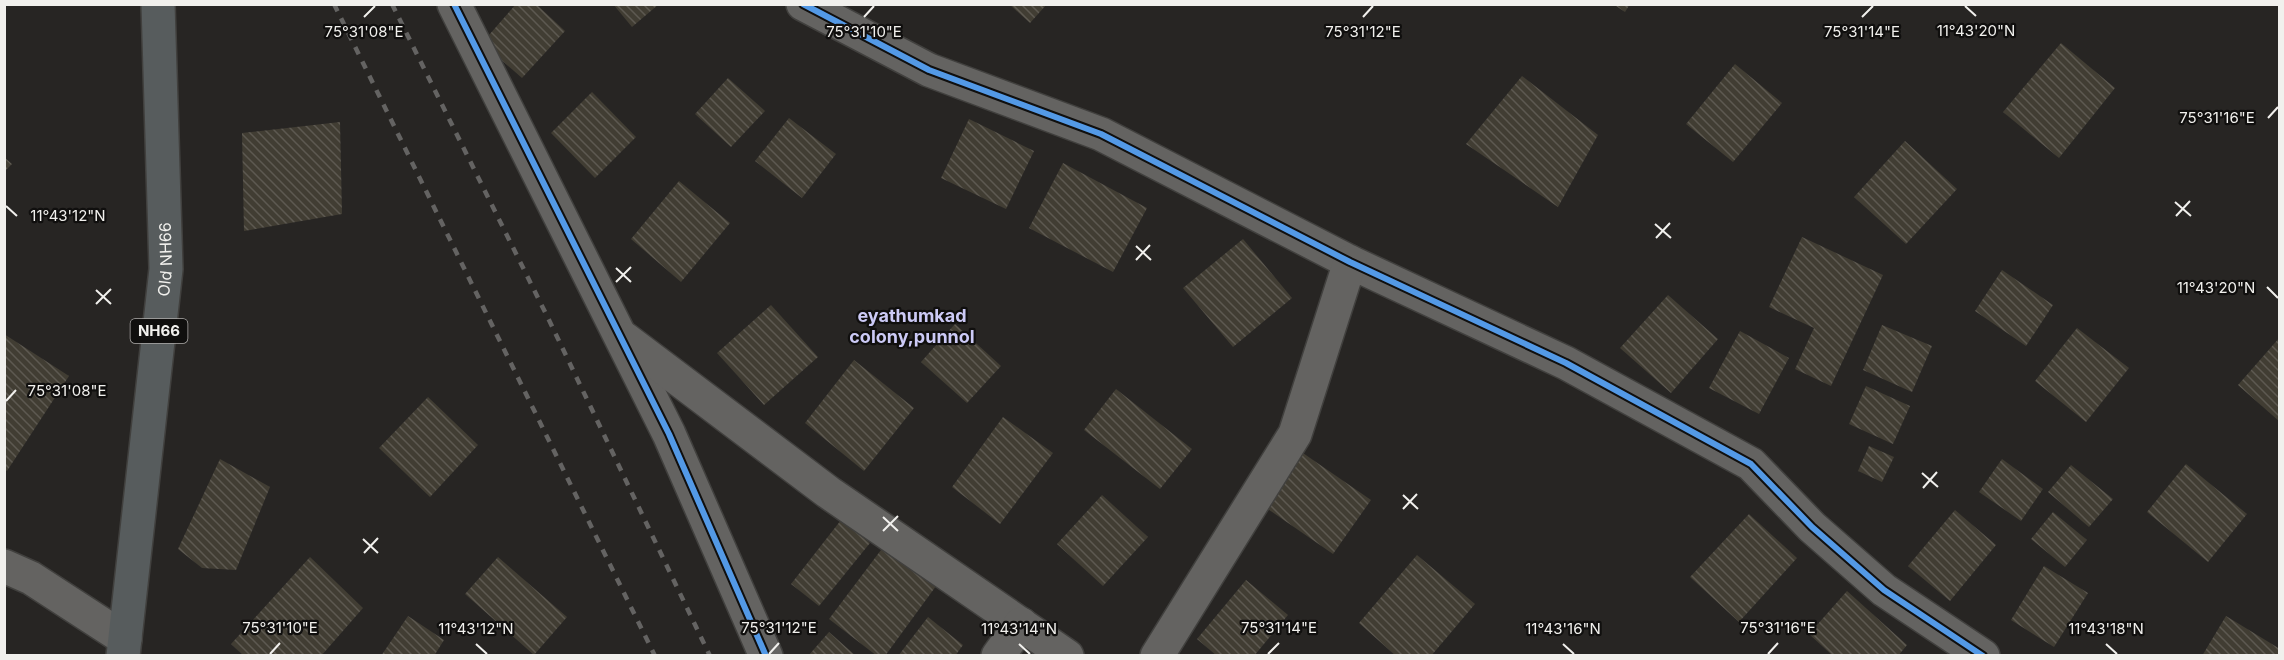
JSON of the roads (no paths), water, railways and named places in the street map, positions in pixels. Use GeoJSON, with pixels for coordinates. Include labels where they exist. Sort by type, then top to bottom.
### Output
{"type":"FeatureCollection","features":[{"type":"Feature","properties":{"kind":"main road","name":"Old NH66"},"geometry":{"type":"LineString","coordinates":[[124,647],[166,269],[158,4]]}},
{"type":"Feature","properties":{"kind":"street"},"geometry":{"type":"LineString","coordinates":[[454,4],[669,434],[766,656]]}},
{"type":"Feature","properties":{"kind":"street"},"geometry":{"type":"LineString","coordinates":[[803,4],[929,70],[1101,134],[1350,262],[1566,363],[1751,464],[1812,527],[1884,590],[1983,656]]}},
{"type":"Feature","properties":{"kind":"street"},"geometry":{"type":"LineString","coordinates":[[1157,656],[1295,434],[1350,262]]}},
{"type":"Feature","properties":{"kind":"street"},"geometry":{"type":"LineString","coordinates":[[619,334],[828,492],[1067,656]]}},
{"type":"Feature","properties":{"kind":"street"},"geometry":{"type":"LineString","coordinates":[[4,566],[31,578],[124,647]]}},
{"type":"Feature","properties":{"kind":"street"},"geometry":{"type":"LineString","coordinates":[[998,656],[1021,624]]}},
{"type":"Feature","properties":{"kind":"railway"},"geometry":{"type":"LineString","coordinates":[[334,4],[655,656]]}},
{"type":"Feature","properties":{"kind":"railway"},"geometry":{"type":"LineString","coordinates":[[392,4],[549,320],[710,656]]}},
{"type":"Feature","properties":{"kind":"district","name":"eyathumkad colony,punnol"},"geometry":{"type":"Point","coordinates":[912,326]}}]}
